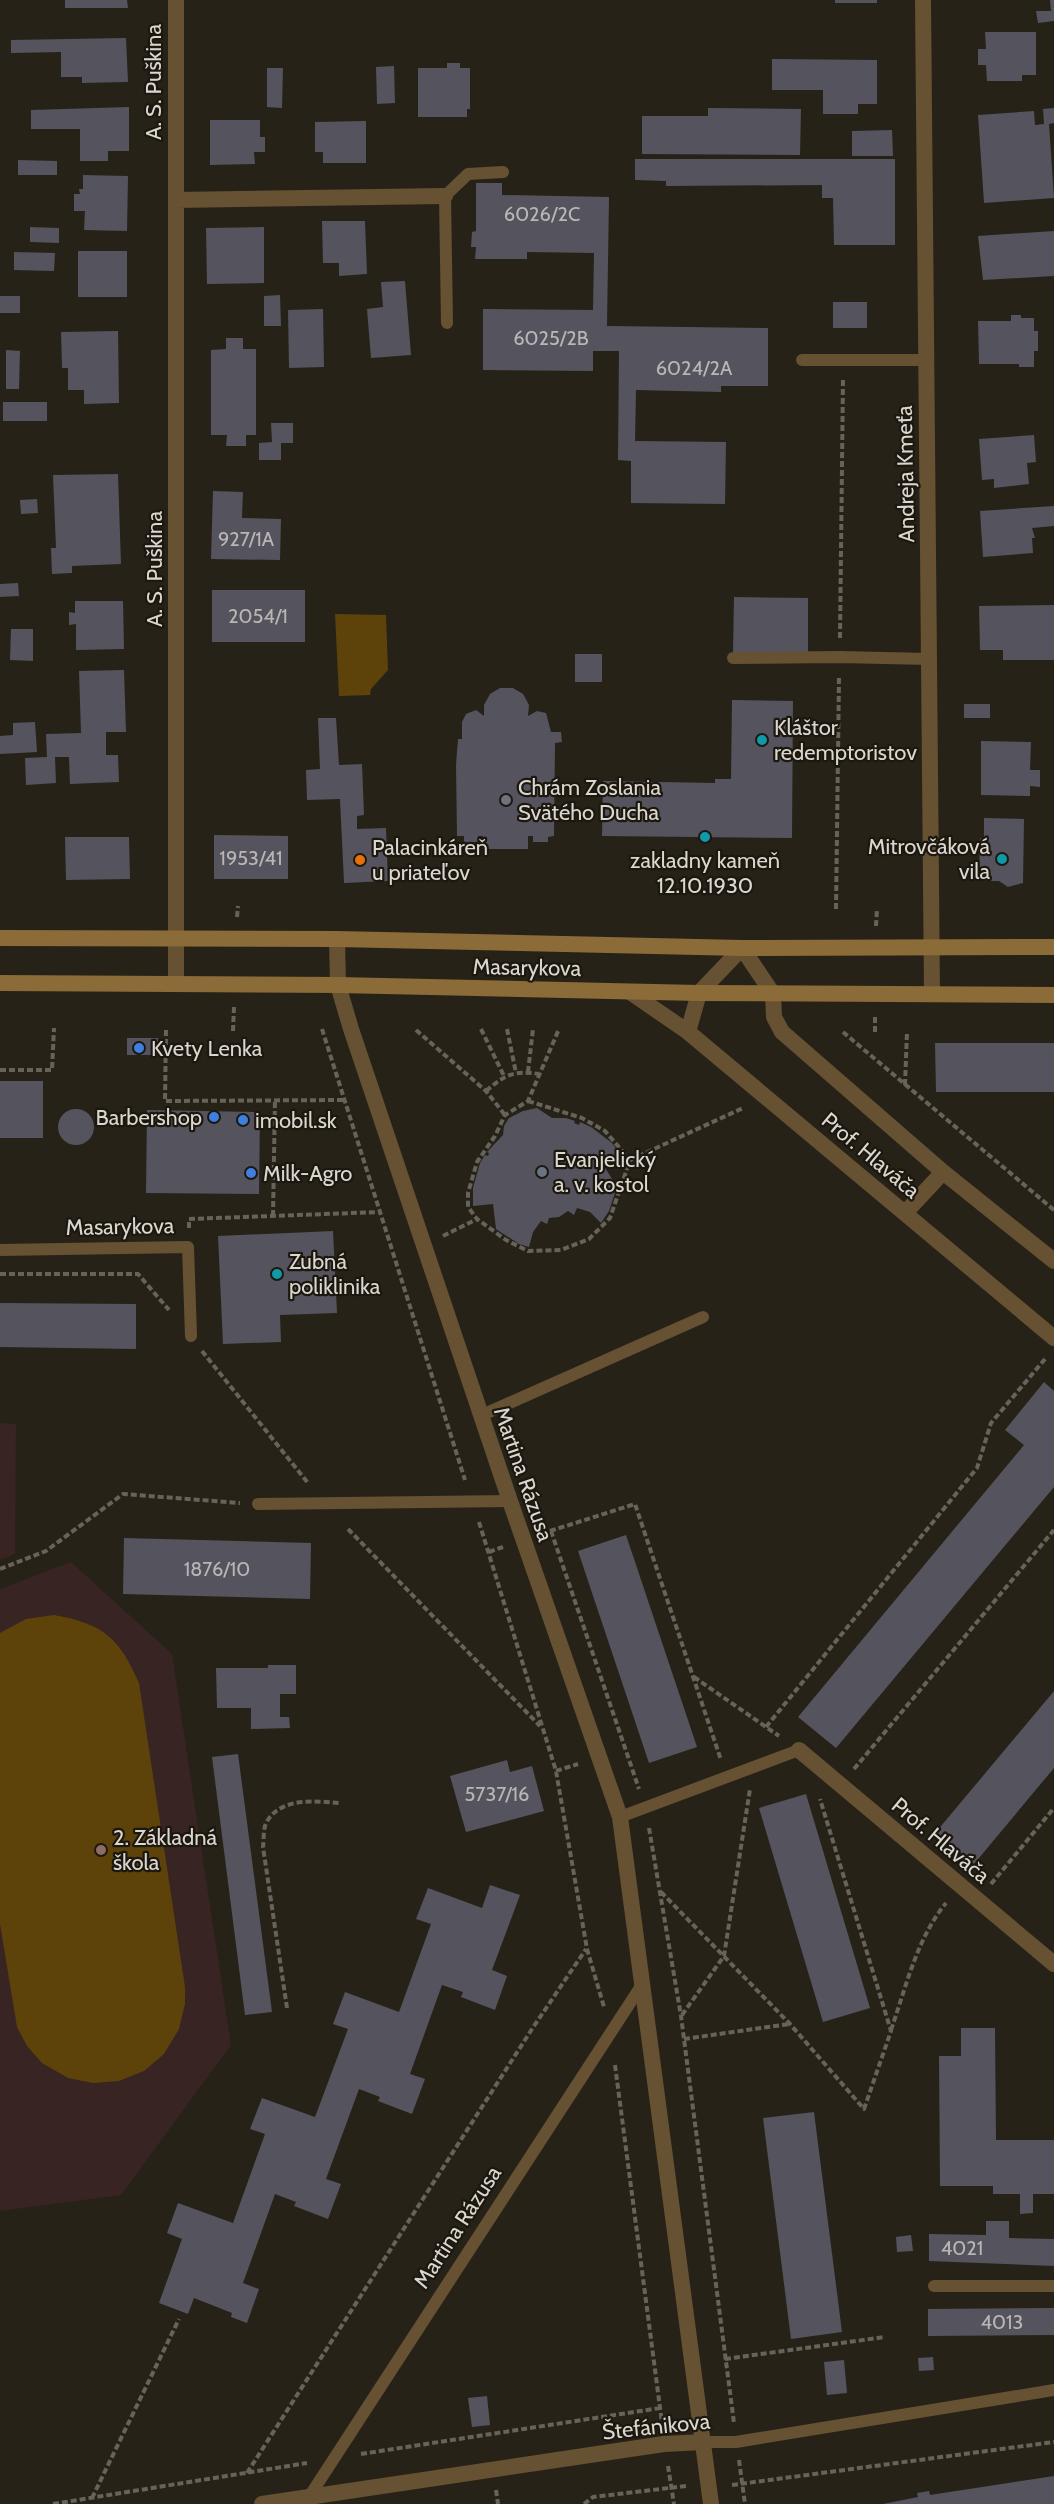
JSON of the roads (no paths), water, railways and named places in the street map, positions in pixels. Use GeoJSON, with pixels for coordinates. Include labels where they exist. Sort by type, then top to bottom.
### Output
{"type":"FeatureCollection","features":[{"type":"Feature","properties":{"kind":"main road","name":"Masarykova"},"geometry":{"type":"LineString","coordinates":[[0,938],[337,939],[741,948],[1054,947]]}},
{"type":"Feature","properties":{"kind":"main road","name":"Masarykova"},"geometry":{"type":"LineString","coordinates":[[0,983],[338,985],[773,994],[1054,995]]}},
{"type":"Feature","properties":{"kind":"street","name":"A. S. Puškina"},"geometry":{"type":"LineString","coordinates":[[176,0],[176,984]]}},
{"type":"Feature","properties":{"kind":"street","name":"Andreja Kmeťa"},"geometry":{"type":"LineString","coordinates":[[923,0],[932,993]]}},
{"type":"Feature","properties":{"kind":"street"},"geometry":{"type":"LineString","coordinates":[[176,200],[445,196]]}},
{"type":"Feature","properties":{"kind":"street","name":"Martina Rázusa"},"geometry":{"type":"LineString","coordinates":[[337,939],[338,985],[480,1416],[620,1817],[711,2504]]}},
{"type":"Feature","properties":{"kind":"street"},"geometry":{"type":"LineString","coordinates":[[688,1032],[699,993],[741,948],[773,994]]}},
{"type":"Feature","properties":{"kind":"street","name":"Prof. Hlaváča"},"geometry":{"type":"LineString","coordinates":[[630,992],[688,1032],[1054,1338]]}},
{"type":"Feature","properties":{"kind":"street","name":"Prof. Hlaváča"},"geometry":{"type":"LineString","coordinates":[[773,994],[774,1017],[782,1032],[943,1173],[1054,1261]]}},
{"type":"Feature","properties":{"kind":"street"},"geometry":{"type":"LineString","coordinates":[[905,1214],[943,1173]]}},
{"type":"Feature","properties":{"kind":"street","name":"Prof. Hlaváča"},"geometry":{"type":"LineString","coordinates":[[803,1754],[1054,1964]]}},
{"type":"Feature","properties":{"kind":"street","name":"Štefánikova"},"geometry":{"type":"LineString","coordinates":[[262,2504],[664,2444],[704,2442]]}},
{"type":"Feature","properties":{"kind":"lane"},"geometry":{"type":"LineString","coordinates":[[447,323],[445,196],[468,174],[503,172]]}},
{"type":"Feature","properties":{"kind":"lane"},"geometry":{"type":"LineString","coordinates":[[802,360],[926,360]]}},
{"type":"Feature","properties":{"kind":"lane"},"geometry":{"type":"LineString","coordinates":[[733,658],[928,659]]}},
{"type":"Feature","properties":{"kind":"lane","name":"Masarykova"},"geometry":{"type":"LineString","coordinates":[[0,1250],[188,1247],[191,1336]]}},
{"type":"Feature","properties":{"kind":"lane"},"geometry":{"type":"LineString","coordinates":[[480,1416],[703,1317]]}},
{"type":"Feature","properties":{"kind":"lane"},"geometry":{"type":"LineString","coordinates":[[258,1504],[510,1501]]}},
{"type":"Feature","properties":{"kind":"lane"},"geometry":{"type":"LineString","coordinates":[[620,1817],[753,1767],[803,1754]]}},
{"type":"Feature","properties":{"kind":"lane","name":"Martina Rázusa"},"geometry":{"type":"LineString","coordinates":[[309,2497],[643,1983]]}},
{"type":"Feature","properties":{"kind":"lane"},"geometry":{"type":"LineString","coordinates":[[934,2286],[1054,2286]]}},
{"type":"Feature","properties":{"kind":"lane","name":"Štefánikova"},"geometry":{"type":"LineString","coordinates":[[704,2442],[736,2442],[1054,2390]]}},
{"type":"Feature","properties":{"kind":"place","name":"Kláštor redemptoristov"},"geometry":{"type":"Point","coordinates":[762,740]}},
{"type":"Feature","properties":{"kind":"place","name":"Chrám Zoslania Svätého Ducha"},"geometry":{"type":"Point","coordinates":[506,800]}},
{"type":"Feature","properties":{"kind":"place","name":"zakladny kameň 12.10.1930"},"geometry":{"type":"Point","coordinates":[705,837]}},
{"type":"Feature","properties":{"kind":"place","name":"Mitrovčáková vila"},"geometry":{"type":"Point","coordinates":[1002,859]}},
{"type":"Feature","properties":{"kind":"place","name":"Palacinkáreň u priateľov"},"geometry":{"type":"Point","coordinates":[360,860]}},
{"type":"Feature","properties":{"kind":"place","name":"Kvety Lenka"},"geometry":{"type":"Point","coordinates":[139,1048]}},
{"type":"Feature","properties":{"kind":"place","name":"Barbershop"},"geometry":{"type":"Point","coordinates":[214,1117]}},
{"type":"Feature","properties":{"kind":"place","name":"imobil.sk"},"geometry":{"type":"Point","coordinates":[243,1120]}},
{"type":"Feature","properties":{"kind":"place","name":"Evanjelický a. v. kostol"},"geometry":{"type":"Point","coordinates":[542,1172]}},
{"type":"Feature","properties":{"kind":"place","name":"Milk-Agro"},"geometry":{"type":"Point","coordinates":[251,1173]}},
{"type":"Feature","properties":{"kind":"place","name":"Zubná poliklinika"},"geometry":{"type":"Point","coordinates":[277,1274]}},
{"type":"Feature","properties":{"kind":"place","name":"2. Základná škola"},"geometry":{"type":"Point","coordinates":[101,1850]}}]}
